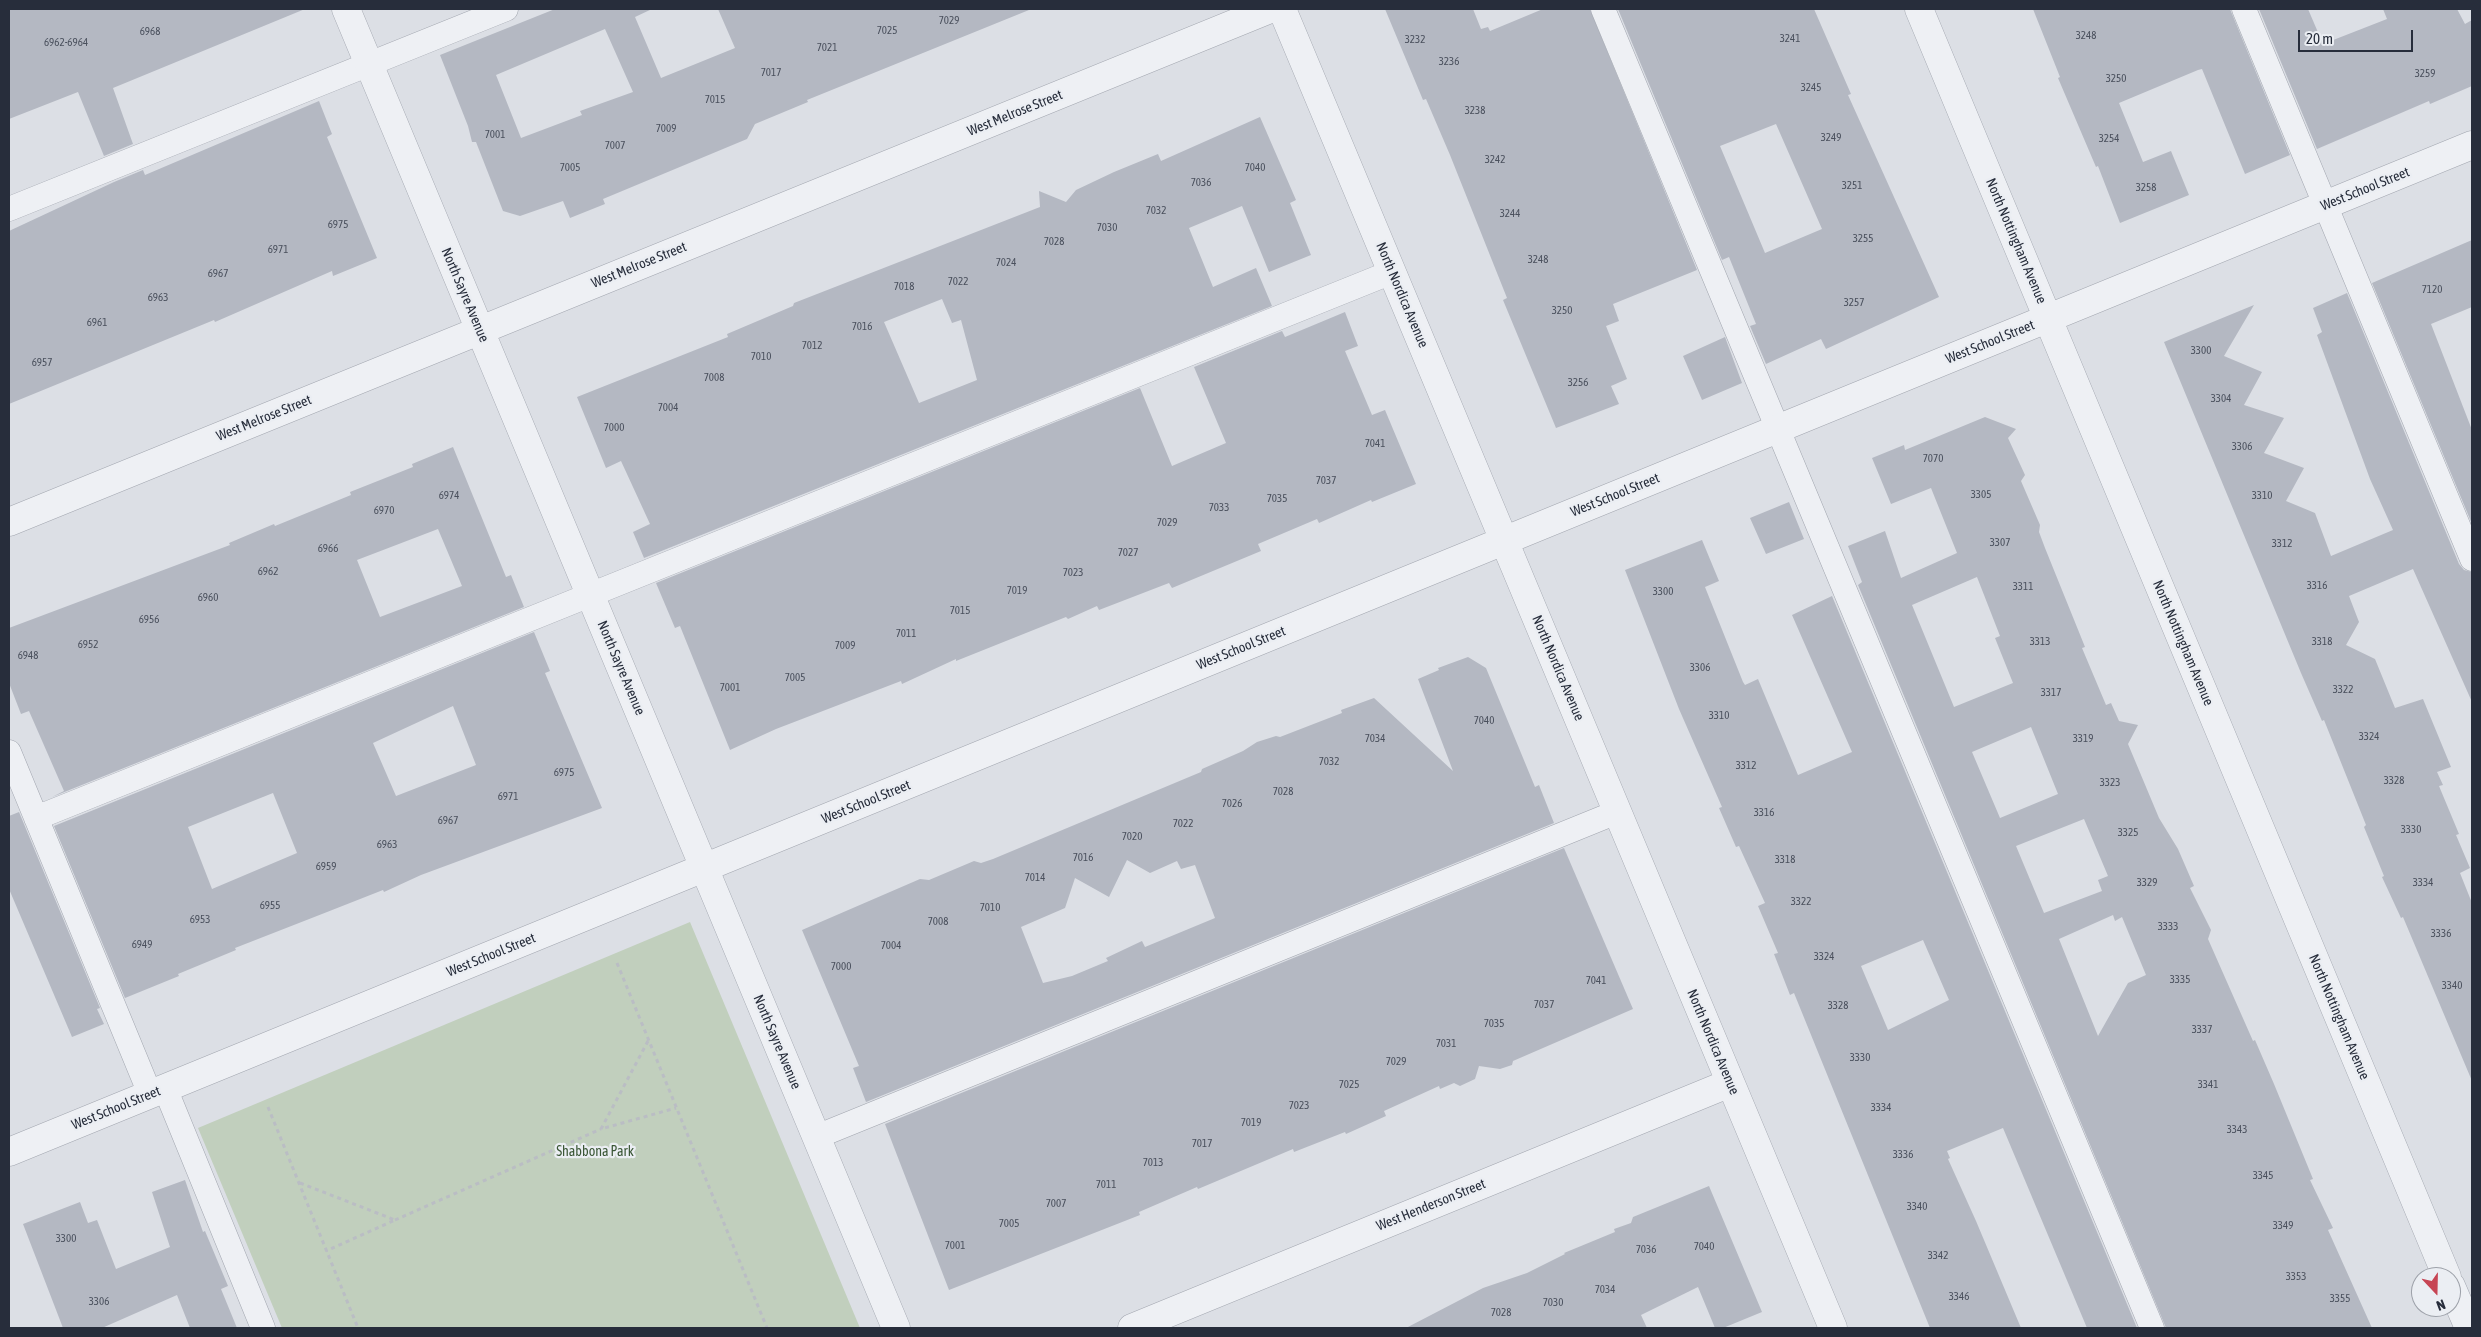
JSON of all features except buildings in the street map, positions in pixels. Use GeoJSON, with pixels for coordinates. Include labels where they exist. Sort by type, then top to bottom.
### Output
{"type":"FeatureCollection","features":[{"type":"Feature","properties":{"kind":"street","name":"West Melrose Street"},"geometry":{"type":"LineString","coordinates":[[9,522],[1270,9]]}},
{"type":"Feature","properties":{"kind":"street","name":"North Nordica Avenue"},"geometry":{"type":"LineString","coordinates":[[1282,9],[1833,1328]]}},
{"type":"Feature","properties":{"kind":"street","name":"North Nottingham Avenue"},"geometry":{"type":"LineString","coordinates":[[1919,9],[2443,1267]]}},
{"type":"Feature","properties":{"kind":"street","name":"North Sayre Avenue"},"geometry":{"type":"LineString","coordinates":[[354,11],[369,64],[896,1328]]}},
{"type":"Feature","properties":{"kind":"street","name":"West School Street"},"geometry":{"type":"LineString","coordinates":[[9,1152],[2472,145]]}},
{"type":"Feature","properties":{"kind":"street","name":"West Henderson Street"},"geometry":{"type":"LineString","coordinates":[[1132,1328],[1730,1083]]}},
{"type":"Feature","properties":{"kind":"street"},"geometry":{"type":"LineString","coordinates":[[2461,1309],[2469,1328]]}},
{"type":"Feature","properties":{"kind":"lane"},"geometry":{"type":"LineString","coordinates":[[9,209],[506,9]]}},
{"type":"Feature","properties":{"kind":"lane"},"geometry":{"type":"LineString","coordinates":[[1603,9],[2152,1328]]}},
{"type":"Feature","properties":{"kind":"lane"},"geometry":{"type":"LineString","coordinates":[[2244,9],[2472,559]]}},
{"type":"Feature","properties":{"kind":"lane"},"geometry":{"type":"LineString","coordinates":[[36,818],[1392,272]]}},
{"type":"Feature","properties":{"kind":"lane"},"geometry":{"type":"LineString","coordinates":[[9,752],[36,818],[263,1328]]}},
{"type":"Feature","properties":{"kind":"lane"},"geometry":{"type":"LineString","coordinates":[[816,1137],[1617,812]]}},
{"type":"Feature","properties":{"kind":"path"},"geometry":{"type":"LineString","coordinates":[[617,963],[767,1328]]}},
{"type":"Feature","properties":{"kind":"path"},"geometry":{"type":"LineString","coordinates":[[601,1129],[648,1040]]}},
{"type":"Feature","properties":{"kind":"path"},"geometry":{"type":"LineString","coordinates":[[268,1107],[358,1328]]}},
{"type":"Feature","properties":{"kind":"path"},"geometry":{"type":"LineString","coordinates":[[326,1251],[601,1129],[676,1108]]}},
{"type":"Feature","properties":{"kind":"path"},"geometry":{"type":"LineString","coordinates":[[299,1183],[395,1220]]}},
{"type":"Feature","properties":{"kind":"green space","name":"Shabbona Park"},"geometry":{"type":"Polygon","coordinates":[[[690,922],[860,1328],[282,1328],[198,1128],[690,922]]]}}]}
